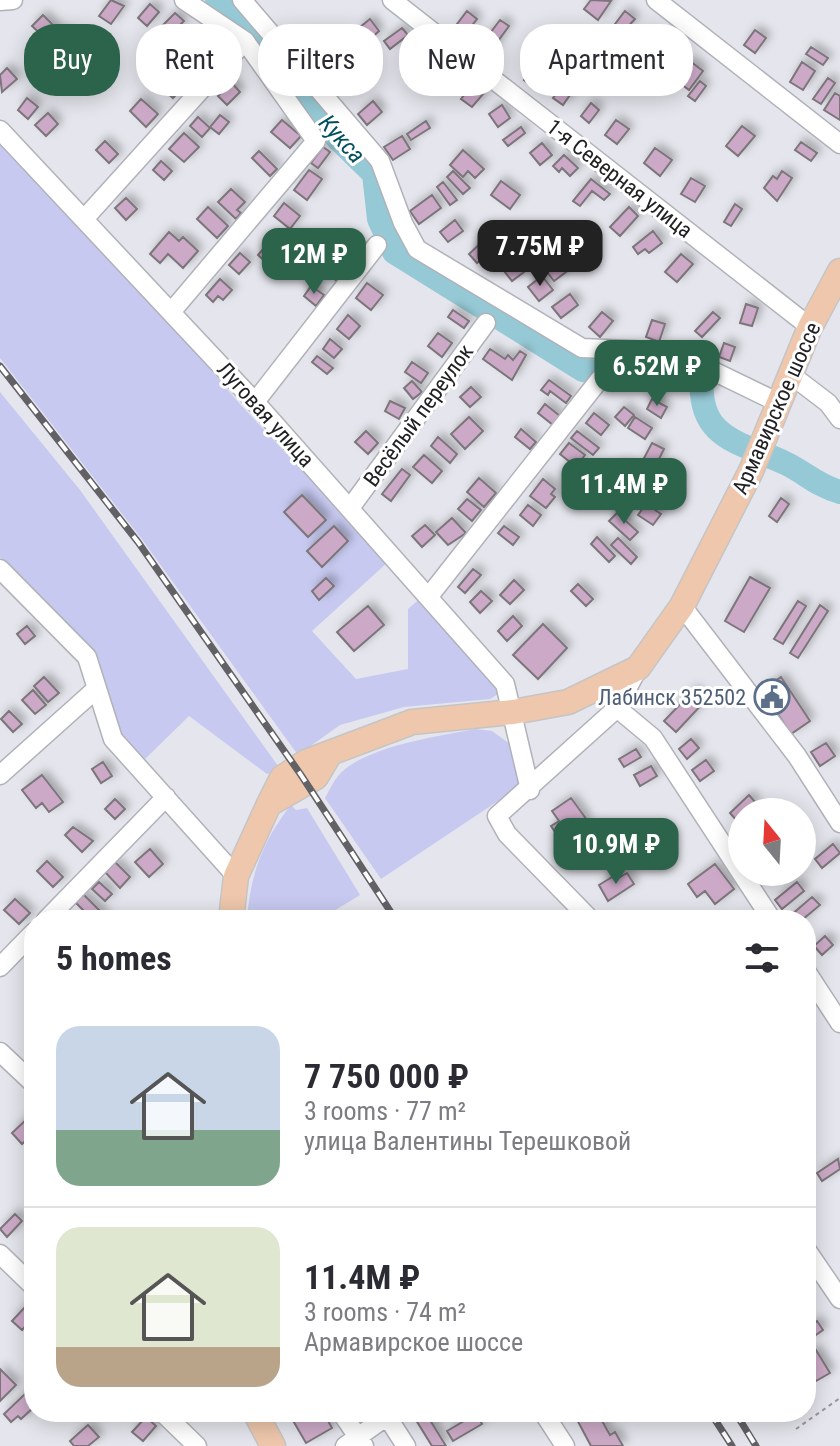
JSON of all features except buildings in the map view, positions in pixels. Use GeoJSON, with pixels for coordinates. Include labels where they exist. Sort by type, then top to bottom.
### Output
{"type":"FeatureCollection","features":[{"type":"Feature","properties":{"kind":"main road","name":"Армавирское шоссе"},"geometry":{"type":"LineString","coordinates":[[232,910],[236,876],[269,804],[282,778],[306,762],[412,722],[513,712],[568,702],[638,668],[682,606],[751,471],[810,327],[840,271]]}},
{"type":"Feature","properties":{"kind":"main road"},"geometry":{"type":"LineString","coordinates":[[260,1422],[273,1446]]}},
{"type":"Feature","properties":{"kind":"street"},"geometry":{"type":"LineString","coordinates":[[0,1],[13,0]]}},
{"type":"Feature","properties":{"kind":"street"},"geometry":{"type":"LineString","coordinates":[[172,311],[316,141],[245,41],[184,0]]}},
{"type":"Feature","properties":{"kind":"street"},"geometry":{"type":"LineString","coordinates":[[242,0],[380,161],[403,223],[417,249],[582,348],[674,352],[777,402]]}},
{"type":"Feature","properties":{"kind":"street","name":"1-я Северная улица"},"geometry":{"type":"LineString","coordinates":[[392,0],[810,327]]}},
{"type":"Feature","properties":{"kind":"street"},"geometry":{"type":"LineString","coordinates":[[656,0],[840,144]]}},
{"type":"Feature","properties":{"kind":"street"},"geometry":{"type":"LineString","coordinates":[[85,218],[245,41]]}},
{"type":"Feature","properties":{"kind":"street","name":"Луговая улица"},"geometry":{"type":"LineString","coordinates":[[0,130],[255,402],[430,595],[505,684],[530,790]]}},
{"type":"Feature","properties":{"kind":"street"},"geometry":{"type":"LineString","coordinates":[[255,402],[377,245]]}},
{"type":"Feature","properties":{"kind":"street","name":"Весёлый переулок"},"geometry":{"type":"LineString","coordinates":[[350,508],[486,323]]}},
{"type":"Feature","properties":{"kind":"street"},"geometry":{"type":"LineString","coordinates":[[790,374],[828,403],[840,419]]}},
{"type":"Feature","properties":{"kind":"street"},"geometry":{"type":"LineString","coordinates":[[430,595],[600,379]]}},
{"type":"Feature","properties":{"kind":"street"},"geometry":{"type":"LineString","coordinates":[[0,570],[87,657],[113,739],[236,876]]}},
{"type":"Feature","properties":{"kind":"street"},"geometry":{"type":"LineString","coordinates":[[682,606],[797,756],[840,823]]}},
{"type":"Feature","properties":{"kind":"street","name":"Армавирское шоссе"},"geometry":{"type":"LineString","coordinates":[[581,910],[507,834],[497,816],[530,790],[617,708],[638,668]]}},
{"type":"Feature","properties":{"kind":"street"},"geometry":{"type":"LineString","coordinates":[[0,775],[95,690]]}},
{"type":"Feature","properties":{"kind":"street"},"geometry":{"type":"LineString","coordinates":[[617,708],[653,738],[765,910]]}},
{"type":"Feature","properties":{"kind":"street"},"geometry":{"type":"LineString","coordinates":[[56,910],[166,797]]}},
{"type":"Feature","properties":{"kind":"street"},"geometry":{"type":"LineString","coordinates":[[0,967],[24,942]]}},
{"type":"Feature","properties":{"kind":"street"},"geometry":{"type":"LineString","coordinates":[[816,986],[840,1023]]}},
{"type":"Feature","properties":{"kind":"street"},"geometry":{"type":"LineString","coordinates":[[0,1052],[24,1075]]}},
{"type":"Feature","properties":{"kind":"street"},"geometry":{"type":"LineString","coordinates":[[0,1254],[24,1277]]}},
{"type":"Feature","properties":{"kind":"street"},"geometry":{"type":"LineString","coordinates":[[816,1263],[838,1293]]}},
{"type":"Feature","properties":{"kind":"street"},"geometry":{"type":"LineString","coordinates":[[172,1422],[197,1446]]}},
{"type":"Feature","properties":{"kind":"street"},"geometry":{"type":"LineString","coordinates":[[346,1422],[356,1443],[382,1422]]}},
{"type":"Feature","properties":{"kind":"street"},"geometry":{"type":"LineString","coordinates":[[394,1422],[406,1446]]}},
{"type":"Feature","properties":{"kind":"street"},"geometry":{"type":"LineString","coordinates":[[549,1422],[565,1446]]}},
{"type":"Feature","properties":{"kind":"path"},"geometry":{"type":"LineString","coordinates":[[816,1415],[840,1398]]}},
{"type":"Feature","properties":{"kind":"path"},"geometry":{"type":"LineString","coordinates":[[796,1429],[806,1422]]}},
{"type":"Feature","properties":{"kind":"shaded area"},"geometry":{"type":"Polygon","coordinates":[[[0,139],[142,290],[239,403],[388,562],[312,631],[356,679],[408,669],[408,609],[423,596],[498,684],[498,694],[490,699],[404,707],[340,725],[298,755],[141,538],[0,358],[0,139]]]}},
{"type":"Feature","properties":{"kind":"shaded area"},"geometry":{"type":"Polygon","coordinates":[[[0,392],[80,490],[281,770],[267,774],[189,716],[142,762],[119,733],[94,661],[0,557],[0,392]]]}},
{"type":"Feature","properties":{"kind":"shaded area"},"geometry":{"type":"Polygon","coordinates":[[[475,729],[492,731],[510,744],[519,787],[381,879],[325,798],[334,781],[349,766],[382,750],[475,729]]]}},
{"type":"Feature","properties":{"kind":"shaded area"},"geometry":{"type":"Polygon","coordinates":[[[291,805],[296,810],[307,808],[360,895],[335,910],[248,910],[255,873],[273,831],[291,805]]]}},
{"type":"Feature","properties":{"kind":"waterway","name":"Кукса"},"geometry":{"type":"LineString","coordinates":[[217,0],[228,4],[270,46],[331,132],[374,174],[379,219],[394,252],[583,370],[638,378],[674,370],[702,377],[702,398],[707,414],[725,436],[840,492]]}},
{"type":"Feature","properties":{"kind":"railway"},"geometry":{"type":"LineString","coordinates":[[0,366],[138,542],[301,775],[389,910]]}},
{"type":"Feature","properties":{"kind":"railway"},"geometry":{"type":"LineString","coordinates":[[716,1422],[732,1446]]}},
{"type":"Feature","properties":{"kind":"railway"},"geometry":{"type":"LineString","coordinates":[[741,1422],[756,1446]]}},
{"type":"Feature","properties":{"kind":"place","name":"Лабинск 352502"},"geometry":{"type":"Point","coordinates":[772,697]}}]}
